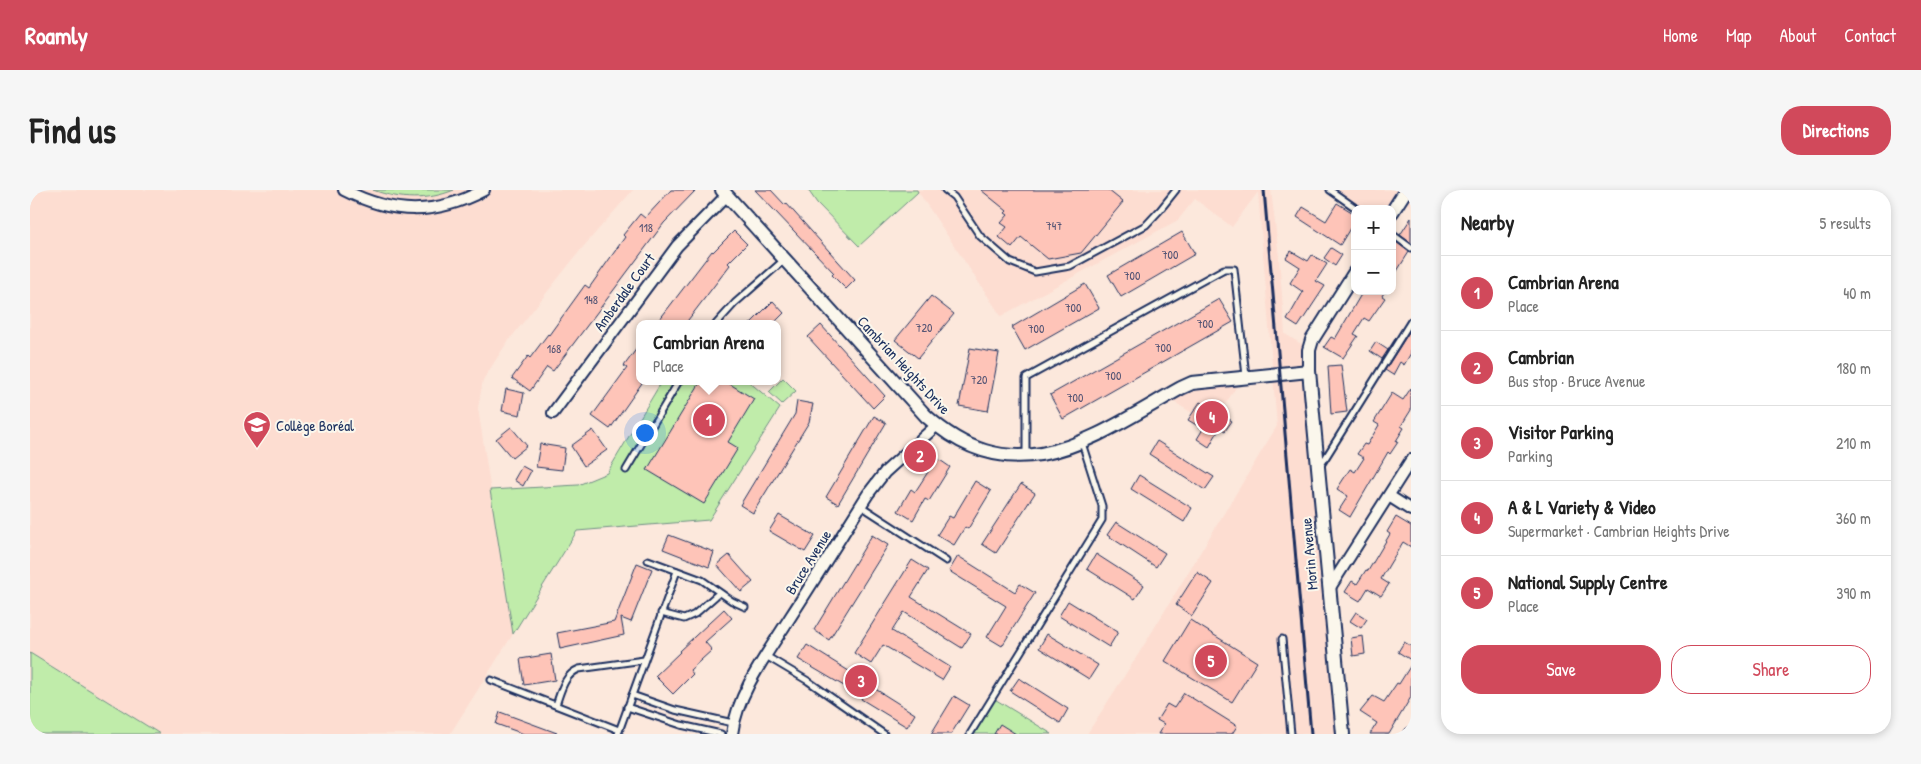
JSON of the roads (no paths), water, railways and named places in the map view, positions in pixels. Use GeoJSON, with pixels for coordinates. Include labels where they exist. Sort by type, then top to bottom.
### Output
{"type":"FeatureCollection","features":[{"type":"Feature","properties":{"kind":"street"},"geometry":{"type":"LineString","coordinates":[[344,190],[369,202],[384,206],[426,210],[459,202],[484,190]]}},
{"type":"Feature","properties":{"kind":"street"},"geometry":{"type":"LineString","coordinates":[[1396,206],[1406,190]]}},
{"type":"Feature","properties":{"kind":"street","name":"Cambrian Heights Drive"},"geometry":{"type":"LineString","coordinates":[[724,193],[926,416],[956,437],[982,449],[1004,455],[1026,456],[1058,451],[1082,442],[1186,385],[1201,381],[1309,371]]}},
{"type":"Feature","properties":{"kind":"street","name":"Amberdale Court"},"geometry":{"type":"LineString","coordinates":[[553,413],[677,246],[724,193]]}},
{"type":"Feature","properties":{"kind":"street","name":"Morin Avenue"},"geometry":{"type":"LineString","coordinates":[[1343,734],[1309,371],[1309,350],[1312,340],[1351,278]]}},
{"type":"Feature","properties":{"kind":"street","name":"Bruce Avenue"},"geometry":{"type":"LineString","coordinates":[[732,734],[733,723],[743,696],[766,656],[861,506],[885,472],[937,425]]}},
{"type":"Feature","properties":{"kind":"street"},"geometry":{"type":"LineString","coordinates":[[1329,589],[1411,460]]}},
{"type":"Feature","properties":{"kind":"street"},"geometry":{"type":"LineString","coordinates":[[1389,496],[1411,510]]}},
{"type":"Feature","properties":{"kind":"lane"},"geometry":{"type":"LineString","coordinates":[[945,190],[954,198],[980,236],[1010,262],[1036,272],[1070,266],[1146,225],[1176,190]]}},
{"type":"Feature","properties":{"kind":"lane"},"geometry":{"type":"LineString","coordinates":[[1330,190],[1351,205]]}},
{"type":"Feature","properties":{"kind":"lane"},"geometry":{"type":"LineString","coordinates":[[1396,237],[1411,248]]}},
{"type":"Feature","properties":{"kind":"lane"},"geometry":{"type":"LineString","coordinates":[[719,320],[735,302],[784,259]]}},
{"type":"Feature","properties":{"kind":"lane"},"geometry":{"type":"LineString","coordinates":[[1026,456],[1026,378],[1224,269],[1234,268],[1246,376]]}},
{"type":"Feature","properties":{"kind":"lane"},"geometry":{"type":"LineString","coordinates":[[1318,469],[1411,321]]}},
{"type":"Feature","properties":{"kind":"lane"},"geometry":{"type":"LineString","coordinates":[[626,470],[677,385]]}},
{"type":"Feature","properties":{"kind":"lane"},"geometry":{"type":"LineString","coordinates":[[970,734],[1102,520],[1102,506],[1082,442]]}},
{"type":"Feature","properties":{"kind":"lane"},"geometry":{"type":"LineString","coordinates":[[861,506],[946,561]]}},
{"type":"Feature","properties":{"kind":"lane"},"geometry":{"type":"LineString","coordinates":[[648,560],[702,580],[719,593],[746,607]]}},
{"type":"Feature","properties":{"kind":"lane"},"geometry":{"type":"LineString","coordinates":[[490,680],[556,705],[618,732],[677,571]]}},
{"type":"Feature","properties":{"kind":"lane"},"geometry":{"type":"LineString","coordinates":[[661,613],[684,619],[695,614],[719,593]]}},
{"type":"Feature","properties":{"kind":"lane"},"geometry":{"type":"LineString","coordinates":[[1282,639],[1291,734]]}},
{"type":"Feature","properties":{"kind":"lane"},"geometry":{"type":"LineString","coordinates":[[766,656],[815,686],[884,734]]}},
{"type":"Feature","properties":{"kind":"lane"},"geometry":{"type":"LineString","coordinates":[[556,705],[564,684],[572,672],[644,660]]}},
{"type":"Feature","properties":{"kind":"lane"},"geometry":{"type":"LineString","coordinates":[[632,695],[675,710],[733,723]]}},
{"type":"Feature","properties":{"kind":"lane"},"geometry":{"type":"LineString","coordinates":[[627,707],[681,725],[721,734]]}},
{"type":"Feature","properties":{"kind":"railway"},"geometry":{"type":"LineString","coordinates":[[1264,190],[1311,734]]}},
{"type":"Feature","properties":{"kind":"place","name":"A & L Variety & Video"},"geometry":{"type":"Point","coordinates":[1212,417]}},
{"type":"Feature","properties":{"kind":"place","name":"Cambrian Arena"},"geometry":{"type":"Point","coordinates":[709,420]}},
{"type":"Feature","properties":{"kind":"place","name":"Collège Boréal"},"geometry":{"type":"Point","coordinates":[257,449]}},
{"type":"Feature","properties":{"kind":"place","name":"Cambrian"},"geometry":{"type":"Point","coordinates":[920,456]}},
{"type":"Feature","properties":{"kind":"place","name":"National Supply Centre"},"geometry":{"type":"Point","coordinates":[1211,661]}},
{"type":"Feature","properties":{"kind":"place","name":"Visitor Parking"},"geometry":{"type":"Point","coordinates":[861,681]}}]}
